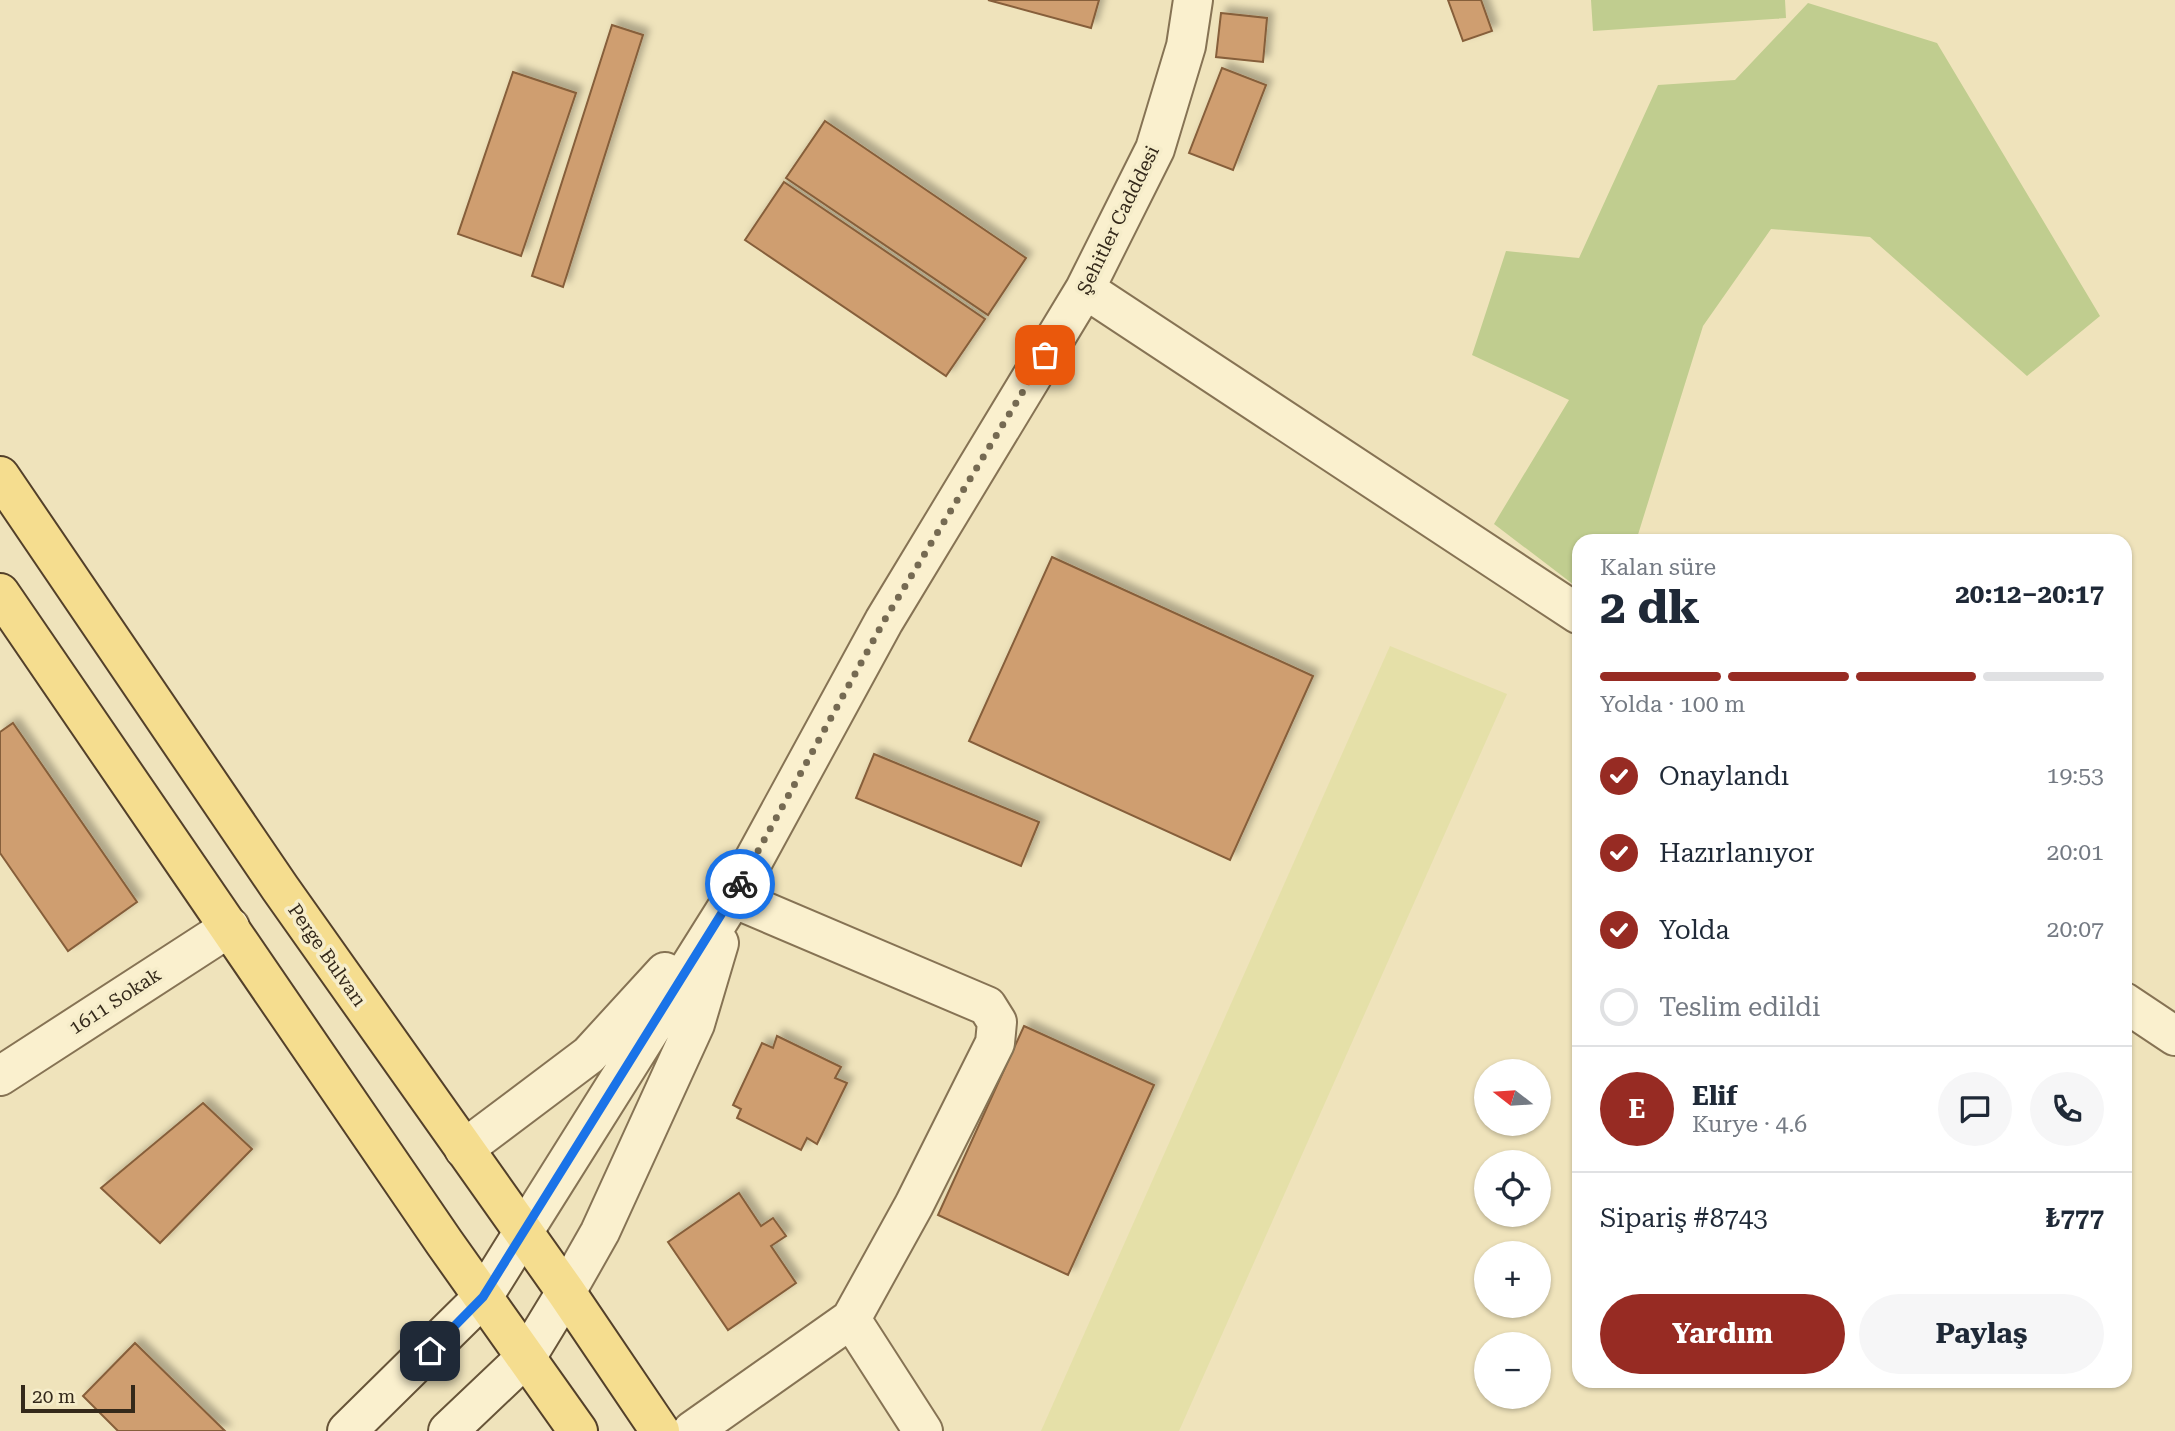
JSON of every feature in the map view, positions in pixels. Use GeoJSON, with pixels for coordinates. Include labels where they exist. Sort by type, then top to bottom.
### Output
{"type":"FeatureCollection","features":[{"type":"Feature","properties":{"kind":"main road","name":"Perge Bulvarı"},"geometry":{"type":"LineString","coordinates":[[0,476],[272,876],[524,1231],[660,1431]]}},
{"type":"Feature","properties":{"kind":"main road"},"geometry":{"type":"LineString","coordinates":[[0,593],[483,1297],[578,1431]]}},
{"type":"Feature","properties":{"kind":"street","name":"Şehitler Cadddesi"},"geometry":{"type":"LineString","coordinates":[[733,898],[884,621],[1085,289],[1155,149],[1186,46],[1193,0]]}},
{"type":"Feature","properties":{"kind":"street"},"geometry":{"type":"LineString","coordinates":[[1085,289],[1572,610]]}},
{"type":"Feature","properties":{"kind":"street"},"geometry":{"type":"LineString","coordinates":[[464,1149],[589,1055],[733,898]]}},
{"type":"Feature","properties":{"kind":"street"},"geometry":{"type":"LineString","coordinates":[[347,1431],[483,1297],[733,898]]}},
{"type":"Feature","properties":{"kind":"street"},"geometry":{"type":"LineString","coordinates":[[448,1431],[527,1356],[600,1232],[695,1024],[733,898]]}},
{"type":"Feature","properties":{"kind":"street"},"geometry":{"type":"LineString","coordinates":[[692,1431],[851,1319],[914,1205],[995,1043],[996,1022],[987,1006],[733,898]]}},
{"type":"Feature","properties":{"kind":"street","name":"1611 Sokak"},"geometry":{"type":"LineString","coordinates":[[0,1076],[230,926]]}},
{"type":"Feature","properties":{"kind":"street"},"geometry":{"type":"LineString","coordinates":[[2132,1007],[2175,1036]]}},
{"type":"Feature","properties":{"kind":"street"},"geometry":{"type":"LineString","coordinates":[[851,1319],[923,1431]]}},
{"type":"Feature","properties":{"kind":"shaded area"},"geometry":{"type":"Polygon","coordinates":[[[1390,646],[1507,694],[1179,1431],[1041,1431],[1390,646]]]}},
{"type":"Feature","properties":{"kind":"green space"},"geometry":{"type":"Polygon","coordinates":[[[1591,0],[1785,0],[1786,18],[1593,31],[1591,0]]]}},
{"type":"Feature","properties":{"kind":"green space"},"geometry":{"type":"Polygon","coordinates":[[[1808,3],[1937,43],[2100,316],[2027,376],[1870,237],[1771,229],[1703,326],[1638,534],[1572,534],[1572,583],[1494,524],[1569,400],[1472,355],[1506,251],[1579,258],[1658,85],[1735,80],[1808,3]]]}},
{"type":"Feature","properties":{"kind":"building"},"geometry":{"type":"Polygon","coordinates":[[[988,0],[1099,0],[1091,28],[988,0]]]}},
{"type":"Feature","properties":{"kind":"building"},"geometry":{"type":"Polygon","coordinates":[[[1448,0],[1481,0],[1492,31],[1463,41],[1448,0]]]}},
{"type":"Feature","properties":{"kind":"building"},"geometry":{"type":"Polygon","coordinates":[[[1221,13],[1267,18],[1263,62],[1216,57],[1221,13]]]}},
{"type":"Feature","properties":{"kind":"building"},"geometry":{"type":"Polygon","coordinates":[[[612,25],[643,35],[563,287],[532,276],[612,25]]]}},
{"type":"Feature","properties":{"kind":"building"},"geometry":{"type":"Polygon","coordinates":[[[1222,68],[1266,85],[1233,170],[1189,153],[1222,68]]]}},
{"type":"Feature","properties":{"kind":"building"},"geometry":{"type":"Polygon","coordinates":[[[513,72],[576,93],[521,256],[458,234],[513,72]]]}},
{"type":"Feature","properties":{"kind":"building"},"geometry":{"type":"Polygon","coordinates":[[[825,121],[1026,258],[988,315],[786,178],[825,121]]]}},
{"type":"Feature","properties":{"kind":"building"},"geometry":{"type":"Polygon","coordinates":[[[784,182],[985,319],[946,376],[745,240],[784,182]]]}},
{"type":"Feature","properties":{"kind":"building"},"geometry":{"type":"Polygon","coordinates":[[[1052,557],[1313,676],[1230,860],[969,741],[1052,557]]]}},
{"type":"Feature","properties":{"kind":"building"},"geometry":{"type":"Polygon","coordinates":[[[13,723],[137,902],[68,951],[0,853],[0,732],[13,723]]]}},
{"type":"Feature","properties":{"kind":"building"},"geometry":{"type":"Polygon","coordinates":[[[874,754],[1039,822],[1021,866],[856,798],[874,754]]]}},
{"type":"Feature","properties":{"kind":"building"},"geometry":{"type":"Polygon","coordinates":[[[1024,1026],[1154,1085],[1068,1275],[938,1215],[1024,1026]]]}},
{"type":"Feature","properties":{"kind":"building"},"geometry":{"type":"Polygon","coordinates":[[[777,1036],[841,1067],[835,1078],[847,1083],[817,1144],[807,1138],[801,1150],[737,1118],[741,1109],[733,1105],[762,1043],[773,1048],[777,1036]]]}},
{"type":"Feature","properties":{"kind":"building"},"geometry":{"type":"Polygon","coordinates":[[[203,1103],[252,1149],[160,1243],[101,1188],[203,1103]]]}},
{"type":"Feature","properties":{"kind":"building"},"geometry":{"type":"Polygon","coordinates":[[[739,1193],[761,1226],[773,1218],[786,1236],[771,1246],[796,1283],[728,1330],[668,1242],[739,1193]]]}},
{"type":"Feature","properties":{"kind":"building"},"geometry":{"type":"Polygon","coordinates":[[[135,1343],[225,1431],[118,1431],[83,1396],[135,1343]]]}},
{"type":"Feature","properties":{"kind":"way so far"},"geometry":{"type":"LineString","coordinates":[[740,884],[884,621],[1045,355]]}},
{"type":"Feature","properties":{"kind":"route"},"geometry":{"type":"LineString","coordinates":[[430,1351],[483,1297],[740,884]]}}]}
